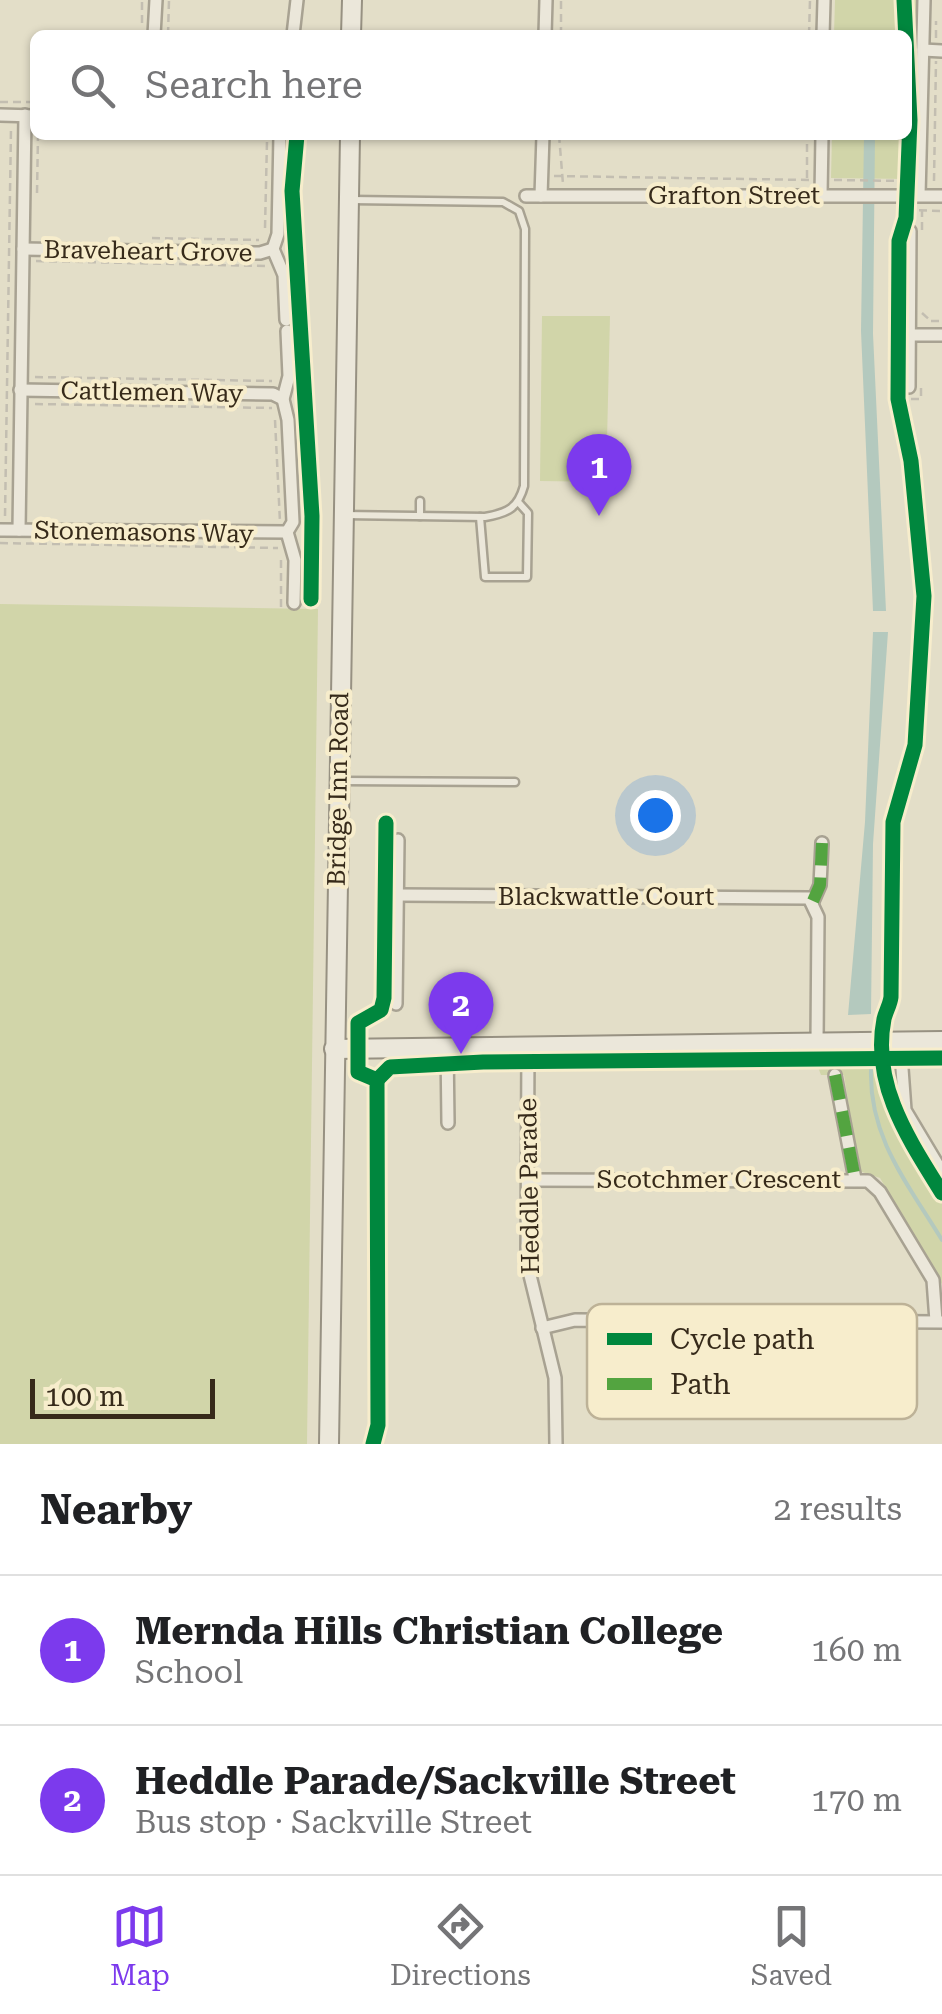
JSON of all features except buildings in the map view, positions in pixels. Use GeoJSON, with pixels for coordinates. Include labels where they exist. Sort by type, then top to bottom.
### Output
{"type":"FeatureCollection","features":[{"type":"Feature","properties":{"kind":"main road"},"geometry":{"type":"LineString","coordinates":[[351,30],[352,0]]}},
{"type":"Feature","properties":{"kind":"main road","name":"Bridge Inn Road"},"geometry":{"type":"LineString","coordinates":[[329,1444],[350,140]]}},
{"type":"Feature","properties":{"kind":"main road"},"geometry":{"type":"LineString","coordinates":[[334,1049],[942,1041]]}},
{"type":"Feature","properties":{"kind":"street"},"geometry":{"type":"LineString","coordinates":[[154,30],[156,0]]}},
{"type":"Feature","properties":{"kind":"street"},"geometry":{"type":"LineString","coordinates":[[294,30],[297,0]]}},
{"type":"Feature","properties":{"kind":"street"},"geometry":{"type":"LineString","coordinates":[[545,30],[546,0]]}},
{"type":"Feature","properties":{"kind":"street"},"geometry":{"type":"LineString","coordinates":[[823,30],[824,0]]}},
{"type":"Feature","properties":{"kind":"street"},"geometry":{"type":"LineString","coordinates":[[906,191],[934,51],[924,0]]}},
{"type":"Feature","properties":{"kind":"street"},"geometry":{"type":"LineString","coordinates":[[0,115],[30,115],[19,530]]}},
{"type":"Feature","properties":{"kind":"street"},"geometry":{"type":"LineString","coordinates":[[280,140],[278,234],[269,251],[284,276],[289,376],[278,403],[288,420],[293,518],[287,532],[294,560],[294,604]]}},
{"type":"Feature","properties":{"kind":"street"},"geometry":{"type":"LineString","coordinates":[[541,196],[542,140]]}},
{"type":"Feature","properties":{"kind":"street"},"geometry":{"type":"LineString","coordinates":[[820,195],[822,140]]}},
{"type":"Feature","properties":{"kind":"street","name":"Grafton Street"},"geometry":{"type":"LineString","coordinates":[[526,196],[838,196],[906,191],[942,196]]}},
{"type":"Feature","properties":{"kind":"street"},"geometry":{"type":"LineString","coordinates":[[904,388],[909,334],[905,231]]}},
{"type":"Feature","properties":{"kind":"street","name":"Braveheart Grove"},"geometry":{"type":"LineString","coordinates":[[29,250],[269,251]]}},
{"type":"Feature","properties":{"kind":"street"},"geometry":{"type":"LineString","coordinates":[[909,334],[942,335]]}},
{"type":"Feature","properties":{"kind":"street","name":"Cattlemen Way"},"geometry":{"type":"LineString","coordinates":[[20,390],[273,394],[278,403]]}},
{"type":"Feature","properties":{"kind":"street","name":"Stonemasons Way"},"geometry":{"type":"LineString","coordinates":[[0,530],[287,532]]}},
{"type":"Feature","properties":{"kind":"street"},"geometry":{"type":"LineString","coordinates":[[396,1004],[398,840]]}},
{"type":"Feature","properties":{"kind":"street"},"geometry":{"type":"LineString","coordinates":[[817,1042],[818,917],[813,901],[820,886],[822,843]]}},
{"type":"Feature","properties":{"kind":"street","name":"Blackwattle Court"},"geometry":{"type":"LineString","coordinates":[[398,895],[804,897],[813,901]]}},
{"type":"Feature","properties":{"kind":"street"},"geometry":{"type":"LineString","coordinates":[[900,1041],[905,1110],[942,1172]]}},
{"type":"Feature","properties":{"kind":"street","name":"Heddle Parade"},"geometry":{"type":"LineString","coordinates":[[528,1044],[527,1264],[555,1378],[556,1444]]}},
{"type":"Feature","properties":{"kind":"street"},"geometry":{"type":"LineString","coordinates":[[448,1046],[448,1123]]}},
{"type":"Feature","properties":{"kind":"street"},"geometry":{"type":"LineString","coordinates":[[835,1075],[855,1179]]}},
{"type":"Feature","properties":{"kind":"street","name":"Scotchmer Crescent"},"geometry":{"type":"LineString","coordinates":[[528,1180],[868,1181],[880,1192],[934,1280],[939,1321]]}},
{"type":"Feature","properties":{"kind":"street"},"geometry":{"type":"LineString","coordinates":[[542,1328],[587,1320]]}},
{"type":"Feature","properties":{"kind":"lane"},"geometry":{"type":"LineString","coordinates":[[344,515],[504,514],[519,503],[524,486],[525,229],[519,211],[503,202],[350,200]]}},
{"type":"Feature","properties":{"kind":"lane"},"geometry":{"type":"LineString","coordinates":[[420,501],[420,516]]}},
{"type":"Feature","properties":{"kind":"lane"},"geometry":{"type":"LineString","coordinates":[[480,517],[485,577],[527,577],[528,513],[519,503]]}},
{"type":"Feature","properties":{"kind":"lane"},"geometry":{"type":"LineString","coordinates":[[338,782],[515,782]]}},
{"type":"Feature","properties":{"kind":"path"},"geometry":{"type":"LineString","coordinates":[[142,0],[142,30]]}},
{"type":"Feature","properties":{"kind":"path"},"geometry":{"type":"LineString","coordinates":[[168,30],[169,0]]}},
{"type":"Feature","properties":{"kind":"path"},"geometry":{"type":"LineString","coordinates":[[560,30],[561,0]]}},
{"type":"Feature","properties":{"kind":"path"},"geometry":{"type":"LineString","coordinates":[[809,30],[810,0]]}},
{"type":"Feature","properties":{"kind":"path"},"geometry":{"type":"LineString","coordinates":[[934,180],[936,16]]}},
{"type":"Feature","properties":{"kind":"path"},"geometry":{"type":"LineString","coordinates":[[0,102],[30,102]]}},
{"type":"Feature","properties":{"kind":"path"},"geometry":{"type":"LineString","coordinates":[[6,517],[12,128]]}},
{"type":"Feature","properties":{"kind":"path"},"geometry":{"type":"LineString","coordinates":[[37,202],[38,140]]}},
{"type":"Feature","properties":{"kind":"path"},"geometry":{"type":"LineString","coordinates":[[29,250],[36,263],[266,267],[268,140]]}},
{"type":"Feature","properties":{"kind":"path"},"geometry":{"type":"LineString","coordinates":[[560,140],[563,196]]}},
{"type":"Feature","properties":{"kind":"path"},"geometry":{"type":"LineString","coordinates":[[807,180],[808,140]]}},
{"type":"Feature","properties":{"kind":"path"},"geometry":{"type":"LineString","coordinates":[[542,176],[837,180],[906,191],[942,211]]}},
{"type":"Feature","properties":{"kind":"path"},"geometry":{"type":"LineString","coordinates":[[905,231],[906,191]]}},
{"type":"Feature","properties":{"kind":"path"},"geometry":{"type":"LineString","coordinates":[[34,377],[272,381]]}},
{"type":"Feature","properties":{"kind":"path"},"geometry":{"type":"LineString","coordinates":[[901,415],[904,388]]}},
{"type":"Feature","properties":{"kind":"path"},"geometry":{"type":"LineString","coordinates":[[33,404],[278,403]]}},
{"type":"Feature","properties":{"kind":"path"},"geometry":{"type":"LineString","coordinates":[[0,543],[282,548]]}},
{"type":"Feature","properties":{"kind":"green space"},"geometry":{"type":"Polygon","coordinates":[[[835,0],[916,0],[913,172],[908,179],[831,178],[832,140],[912,140],[912,30],[834,30],[835,0]]]}},
{"type":"Feature","properties":{"kind":"green space"},"geometry":{"type":"Polygon","coordinates":[[[542,316],[610,316],[606,482],[540,481],[542,316]]]}},
{"type":"Feature","properties":{"kind":"green space"},"geometry":{"type":"Polygon","coordinates":[[[0,604],[318,609],[307,1444],[0,1444],[0,604]]]}},
{"type":"Feature","properties":{"kind":"green space"},"geometry":{"type":"Polygon","coordinates":[[[816,1062],[893,1062],[898,1108],[942,1185],[942,1284],[880,1178],[859,1171],[844,1075],[821,1075],[816,1062]]]}},
{"type":"Feature","properties":{"kind":"shaded area"},"geometry":{"type":"Polygon","coordinates":[[[864,140],[875,140],[873,334],[886,611],[873,611],[861,331],[864,140]]]}},
{"type":"Feature","properties":{"kind":"shaded area"},"geometry":{"type":"Polygon","coordinates":[[[873,632],[888,632],[873,844],[871,1014],[848,1015],[865,822],[873,632]]]}},
{"type":"Feature","properties":{"kind":"waterway"},"geometry":{"type":"LineString","coordinates":[[871,1070],[876,1117],[884,1139],[904,1180],[942,1240]]}},
{"type":"Feature","properties":{"kind":"marked path"},"geometry":{"type":"LineString","coordinates":[[813,901],[820,885],[822,843]]}},
{"type":"Feature","properties":{"kind":"marked path"},"geometry":{"type":"LineString","coordinates":[[835,1075],[855,1179]]}},
{"type":"Feature","properties":{"kind":"cycle path"},"geometry":{"type":"LineString","coordinates":[[904,0],[906,30]]}},
{"type":"Feature","properties":{"kind":"cycle path"},"geometry":{"type":"LineString","coordinates":[[297,140],[292,191],[312,516],[311,599]]}},
{"type":"Feature","properties":{"kind":"cycle path"},"geometry":{"type":"LineString","coordinates":[[909,140],[906,218],[899,241],[898,399],[911,461],[924,596],[915,745],[893,822],[891,997],[881,1043],[883,1067],[896,1111],[942,1193]]}},
{"type":"Feature","properties":{"kind":"cycle path"},"geometry":{"type":"LineString","coordinates":[[373,1444],[378,1425],[377,1080],[358,1072],[358,1023],[381,1010],[384,998],[386,823]]}},
{"type":"Feature","properties":{"kind":"cycle path"},"geometry":{"type":"LineString","coordinates":[[377,1080],[390,1067],[483,1062],[942,1058]]}},
{"type":"Feature","properties":{"kind":"place","name":"Mernda Hills Christian College"},"geometry":{"type":"Point","coordinates":[599,516]}},
{"type":"Feature","properties":{"kind":"place","name":"Heddle Parade/Sackville Street"},"geometry":{"type":"Point","coordinates":[461,1054]}}]}
